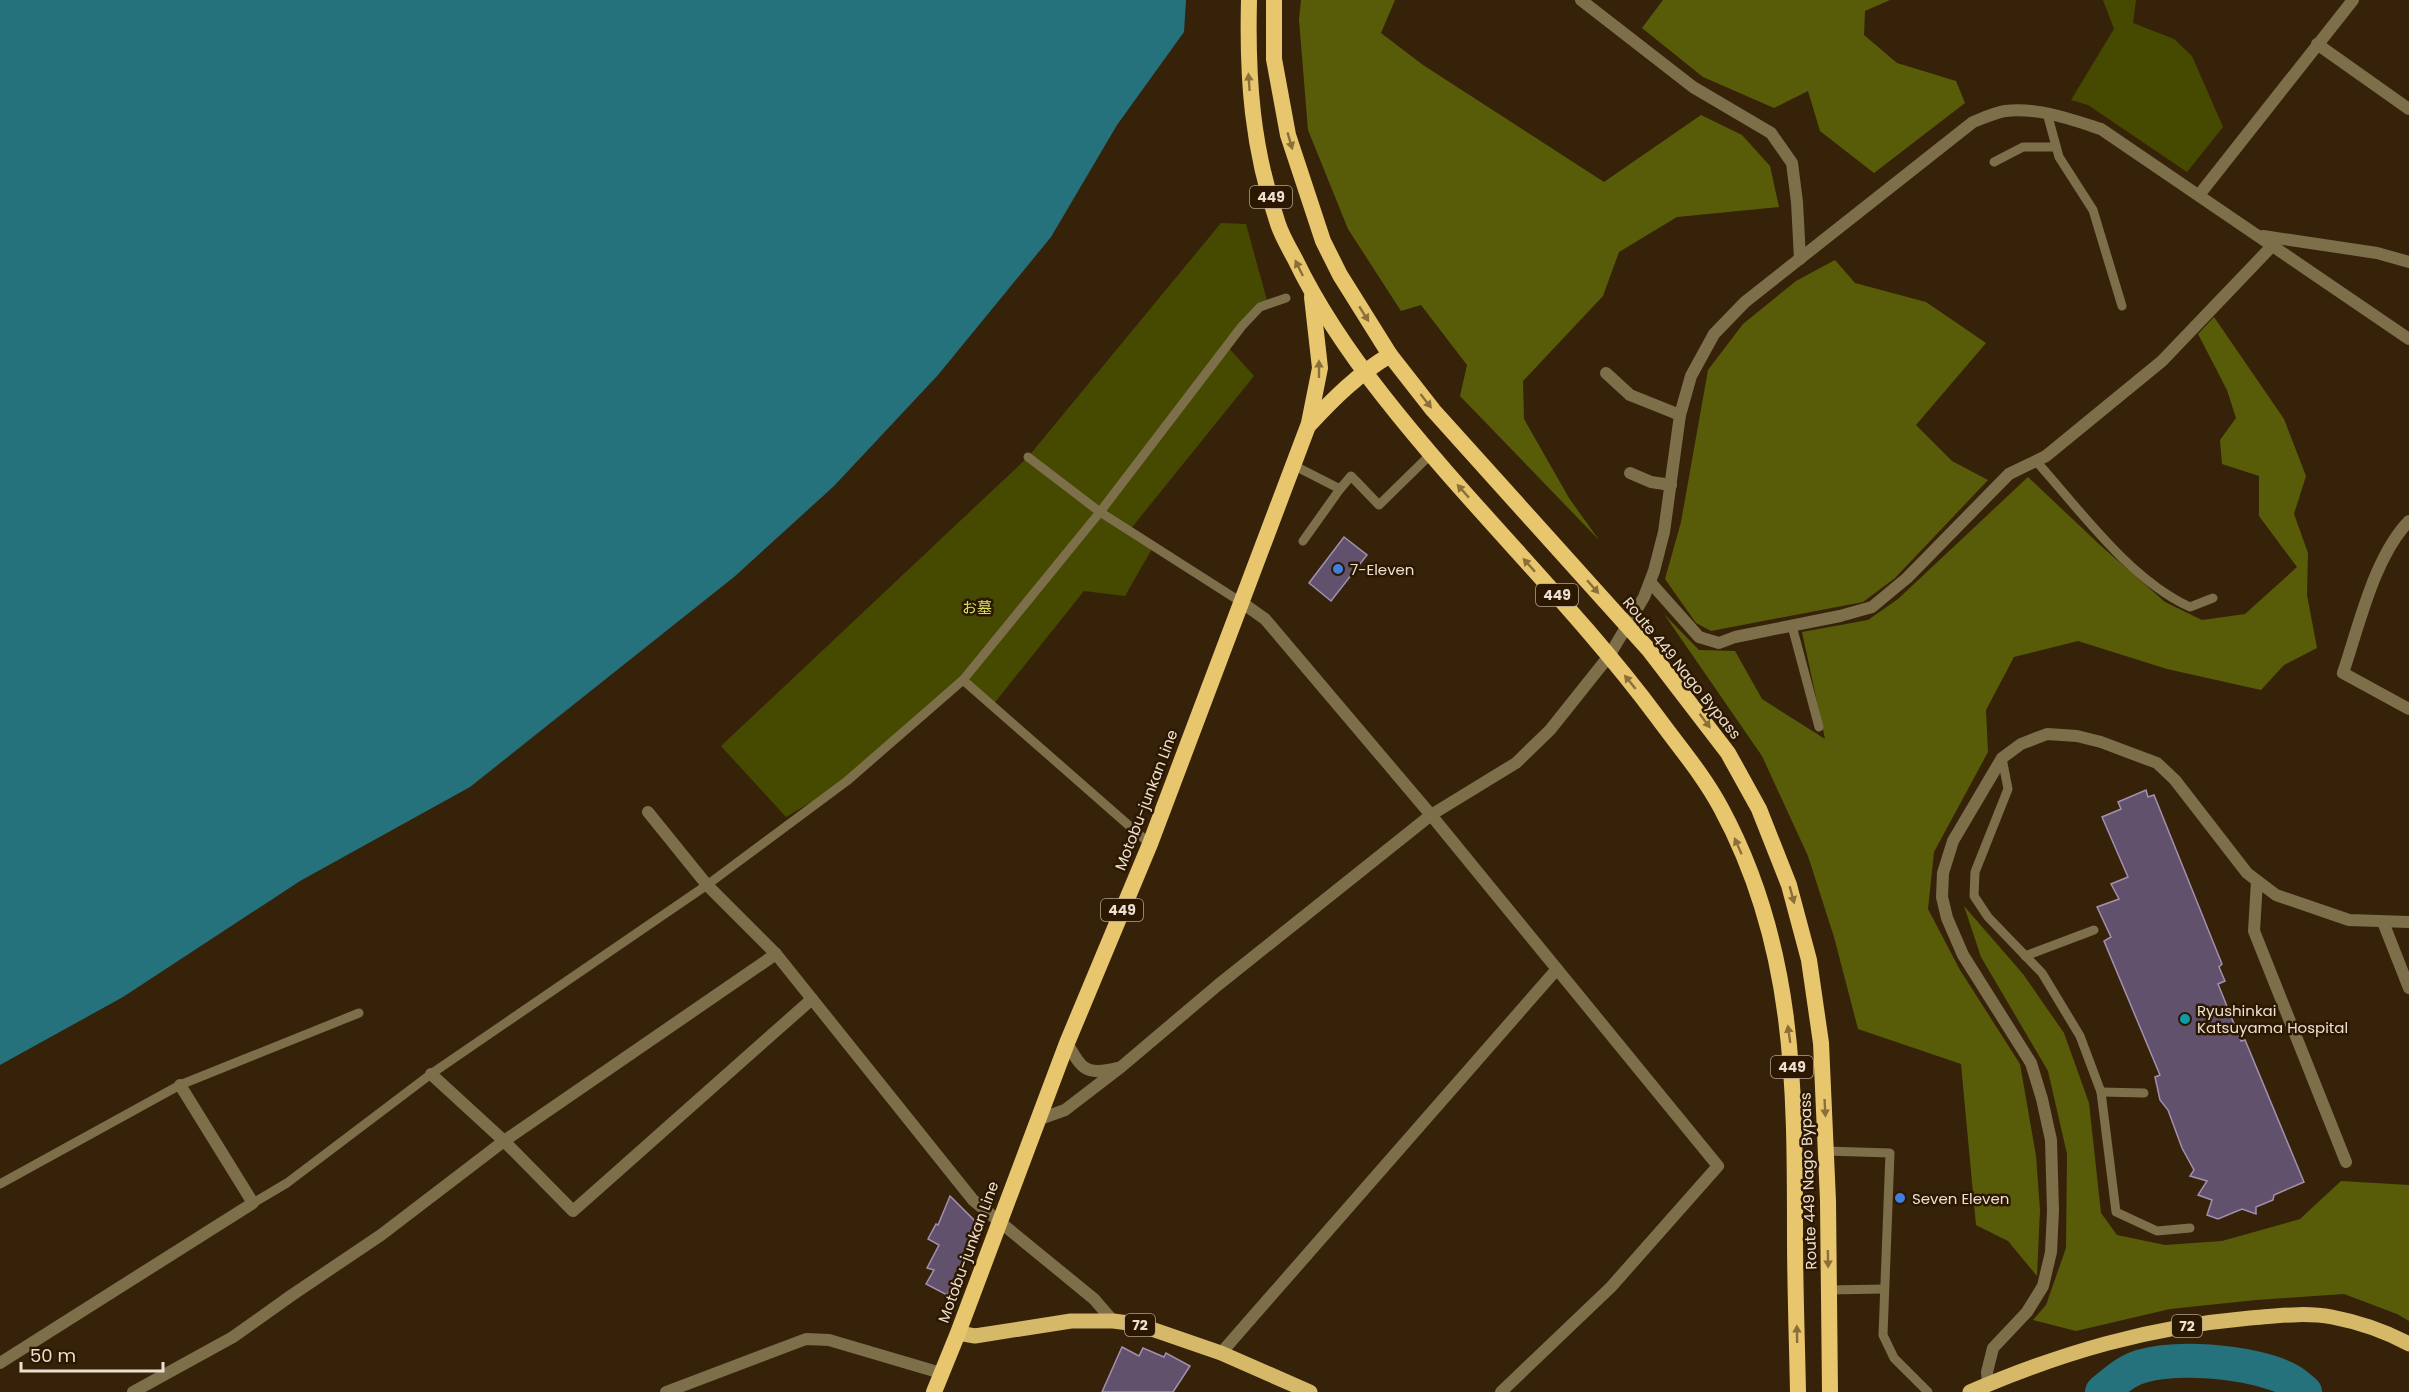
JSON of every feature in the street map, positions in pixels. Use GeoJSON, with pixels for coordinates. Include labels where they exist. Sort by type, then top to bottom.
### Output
{"type":"FeatureCollection","features":[{"type":"Feature","properties":{"kind":"highway","name":"449"},"geometry":{"type":"LineString","coordinates":[[1249,0],[1248,61],[1257,144],[1279,226],[1311,293],[1364,371]]}},
{"type":"Feature","properties":{"kind":"highway","name":"449"},"geometry":{"type":"LineString","coordinates":[[1274,0],[1274,59],[1288,135],[1310,205],[1323,241],[1340,275],[1390,355]]}},
{"type":"Feature","properties":{"kind":"highway"},"geometry":{"type":"LineString","coordinates":[[1308,426],[1318,387],[1320,368],[1311,293]]}},
{"type":"Feature","properties":{"kind":"highway","name":"Motobu-junkan Line"},"geometry":{"type":"LineString","coordinates":[[934,1392],[1067,1043],[1150,844],[1308,426],[1329,402],[1364,371],[1390,355]]}},
{"type":"Feature","properties":{"kind":"highway","name":"Route 449 Nago Bypass"},"geometry":{"type":"LineString","coordinates":[[1390,355],[1433,410],[1656,659],[1728,753],[1759,809],[1789,885],[1809,960],[1821,1043],[1826,1150],[1830,1392]]}},
{"type":"Feature","properties":{"kind":"highway","name":"Route 449 Nago Bypass"},"geometry":{"type":"LineString","coordinates":[[1364,371],[1430,455],[1609,656],[1691,762],[1722,810],[1758,895],[1779,966],[1791,1049],[1794,1107],[1798,1392]]}},
{"type":"Feature","properties":{"kind":"main road","name":"72"},"geometry":{"type":"LineString","coordinates":[[1970,1392],[2074,1352],[2126,1337],[2216,1321],[2299,1314],[2331,1317],[2391,1334],[2409,1344]]}},
{"type":"Feature","properties":{"kind":"main road","name":"72"},"geometry":{"type":"LineString","coordinates":[[958,1334],[975,1336],[1071,1321],[1113,1320],[1137,1324],[1221,1353],[1310,1392]]}},
{"type":"Feature","properties":{"kind":"street"},"geometry":{"type":"LineString","coordinates":[[1581,0],[1693,87],[1771,133],[1792,163],[1800,259]]}},
{"type":"Feature","properties":{"kind":"street"},"geometry":{"type":"LineString","coordinates":[[2199,195],[2353,0]]}},
{"type":"Feature","properties":{"kind":"street"},"geometry":{"type":"LineString","coordinates":[[2317,44],[2409,109]]}},
{"type":"Feature","properties":{"kind":"street"},"geometry":{"type":"LineString","coordinates":[[1037,1120],[1065,1110],[1431,815],[1516,763],[1550,730],[1609,656],[1628,627],[1650,582],[1664,532],[1680,415],[1691,376],[1714,334],[1745,302],[1974,122],[2004,111],[2047,113],[2101,129],[2409,339]]}},
{"type":"Feature","properties":{"kind":"street"},"geometry":{"type":"LineString","coordinates":[[2259,235],[2377,253],[2409,262]]}},
{"type":"Feature","properties":{"kind":"street"},"geometry":{"type":"LineString","coordinates":[[1650,582],[1699,637],[1719,643],[1735,637],[1840,616],[1872,607],[1907,578],[2008,474],[2046,456],[2162,361],[2272,245]]}},
{"type":"Feature","properties":{"kind":"street"},"geometry":{"type":"LineString","coordinates":[[1606,373],[1630,394],[1680,415]]}},
{"type":"Feature","properties":{"kind":"street"},"geometry":{"type":"LineString","coordinates":[[1630,473],[1651,483],[1671,485]]}},
{"type":"Feature","properties":{"kind":"street"},"geometry":{"type":"LineString","coordinates":[[2409,521],[2401,529],[2375,576],[2343,674],[2409,709]]}},
{"type":"Feature","properties":{"kind":"street"},"geometry":{"type":"LineString","coordinates":[[1241,602],[1265,620],[1431,815],[1718,1166],[1611,1287],[1501,1392]]}},
{"type":"Feature","properties":{"kind":"street"},"geometry":{"type":"LineString","coordinates":[[1988,1384],[1987,1372],[1993,1348],[2027,1312],[2043,1286],[2051,1252],[2053,1210],[2050,1140],[2042,1099],[2031,1063],[1963,955],[1947,918],[1942,897],[1943,873],[1953,841],[2002,758],[2021,744],[2047,734],[2077,736],[2101,742],[2157,763],[2175,780],[2247,873],[2276,895],[2349,920],[2409,922]]}},
{"type":"Feature","properties":{"kind":"street"},"geometry":{"type":"LineString","coordinates":[[648,812],[707,885],[776,954],[973,1200],[1094,1299],[1113,1320]]}},
{"type":"Feature","properties":{"kind":"street"},"geometry":{"type":"LineString","coordinates":[[2257,881],[2254,931],[2346,1162]]}},
{"type":"Feature","properties":{"kind":"street"},"geometry":{"type":"LineString","coordinates":[[2383,922],[2409,988]]}},
{"type":"Feature","properties":{"kind":"street"},"geometry":{"type":"LineString","coordinates":[[133,1392],[233,1337],[381,1235],[504,1141],[776,954]]}},
{"type":"Feature","properties":{"kind":"street"},"geometry":{"type":"LineString","coordinates":[[1221,1353],[1557,969]]}},
{"type":"Feature","properties":{"kind":"street"},"geometry":{"type":"LineString","coordinates":[[431,1074],[504,1141],[573,1210],[812,999]]}},
{"type":"Feature","properties":{"kind":"street"},"geometry":{"type":"LineString","coordinates":[[1067,1043],[1080,1065],[1086,1068],[1098,1073],[1121,1067]]}},
{"type":"Feature","properties":{"kind":"street"},"geometry":{"type":"LineString","coordinates":[[0,1363],[254,1203],[180,1085]]}},
{"type":"Feature","properties":{"kind":"street"},"geometry":{"type":"LineString","coordinates":[[666,1392],[806,1339],[841,1343],[941,1373]]}},
{"type":"Feature","properties":{"kind":"lane"},"geometry":{"type":"LineString","coordinates":[[2047,113],[2059,158],[2093,210],[2122,306]]}},
{"type":"Feature","properties":{"kind":"lane"},"geometry":{"type":"LineString","coordinates":[[1994,162],[2023,147],[2056,147]]}},
{"type":"Feature","properties":{"kind":"lane"},"geometry":{"type":"LineString","coordinates":[[254,1203],[287,1183],[431,1074],[707,885],[847,781],[963,680],[1100,512],[1242,326],[1260,307],[1286,298]]}},
{"type":"Feature","properties":{"kind":"lane"},"geometry":{"type":"LineString","coordinates":[[1303,541],[1351,476],[1379,505],[1430,455]]}},
{"type":"Feature","properties":{"kind":"lane"},"geometry":{"type":"LineString","coordinates":[[1028,457],[1100,512],[1241,602]]}},
{"type":"Feature","properties":{"kind":"lane"},"geometry":{"type":"LineString","coordinates":[[2036,461],[2125,559],[2172,598],[2190,607],[2213,598]]}},
{"type":"Feature","properties":{"kind":"lane"},"geometry":{"type":"LineString","coordinates":[[1293,465],[1340,489]]}},
{"type":"Feature","properties":{"kind":"lane"},"geometry":{"type":"LineString","coordinates":[[1792,626],[1819,727]]}},
{"type":"Feature","properties":{"kind":"lane"},"geometry":{"type":"LineString","coordinates":[[963,680],[1150,844]]}},
{"type":"Feature","properties":{"kind":"lane"},"geometry":{"type":"LineString","coordinates":[[2002,758],[2008,789],[1975,872],[1974,896],[1988,917],[2042,974],[2080,1036],[2101,1092],[2116,1212],[2157,1231],[2190,1228]]}},
{"type":"Feature","properties":{"kind":"lane"},"geometry":{"type":"LineString","coordinates":[[2025,956],[2094,930]]}},
{"type":"Feature","properties":{"kind":"lane"},"geometry":{"type":"LineString","coordinates":[[0,1184],[180,1085],[359,1013]]}},
{"type":"Feature","properties":{"kind":"lane"},"geometry":{"type":"LineString","coordinates":[[2101,1092],[2144,1093]]}},
{"type":"Feature","properties":{"kind":"lane"},"geometry":{"type":"LineString","coordinates":[[1826,1150],[1890,1153],[1883,1335],[1894,1358],[1928,1392]]}},
{"type":"Feature","properties":{"kind":"lane"},"geometry":{"type":"LineString","coordinates":[[1828,1290],[1884,1289]]}},
{"type":"Feature","properties":{"kind":"green space"},"geometry":{"type":"Polygon","coordinates":[[[2103,0],[2136,0],[2133,23],[2174,39],[2192,56],[2223,127],[2187,172],[2088,105],[2071,100],[2114,29],[2103,0]]]}},
{"type":"Feature","properties":{"kind":"green space","name":"お墓"},"geometry":{"type":"Polygon","coordinates":[[[1221,223],[1246,224],[1268,304],[1227,346],[1254,376],[1129,531],[1153,547],[1125,596],[1084,591],[992,706],[963,680],[847,781],[786,817],[721,746],[1028,457],[1221,223]]]}},
{"type":"Feature","properties":{"kind":"shaded area"},"geometry":{"type":"Polygon","coordinates":[[[1301,0],[1395,0],[1381,33],[1423,65],[1604,182],[1701,115],[1742,135],[1770,166],[1779,207],[1677,217],[1619,252],[1603,296],[1523,381],[1524,419],[1569,498],[1599,540],[1460,396],[1467,365],[1421,305],[1401,311],[1348,229],[1308,130],[1299,20],[1301,0]]]}},
{"type":"Feature","properties":{"kind":"shaded area"},"geometry":{"type":"Polygon","coordinates":[[[1663,0],[1890,0],[1865,11],[1864,35],[1897,63],[1956,81],[1965,103],[1874,173],[1820,131],[1808,91],[1774,108],[1703,77],[1642,28],[1663,0]]]}},
{"type":"Feature","properties":{"kind":"shaded area"},"geometry":{"type":"Polygon","coordinates":[[[1835,260],[1855,283],[1926,302],[1986,343],[1916,425],[1952,461],[1988,480],[1895,578],[1863,602],[1711,631],[1696,623],[1665,579],[1681,522],[1708,370],[1743,324],[1796,281],[1835,260]]]}},
{"type":"Feature","properties":{"kind":"shaded area"},"geometry":{"type":"Polygon","coordinates":[[[2214,317],[2284,419],[2306,476],[2294,514],[2308,553],[2307,595],[2317,648],[2284,665],[2261,690],[2167,669],[2078,641],[2014,657],[1986,710],[1988,752],[1934,852],[1928,909],[1960,970],[2020,1064],[2036,1156],[2040,1210],[2037,1276],[2008,1241],[1976,1225],[1961,1064],[1858,1029],[1834,937],[1808,856],[1762,756],[1664,614],[1699,650],[1735,651],[1762,699],[1825,739],[1802,632],[1868,620],[1898,599],[2028,477],[2165,602],[2202,620],[2245,614],[2297,567],[2259,516],[2259,476],[2222,464],[2220,440],[2236,418],[2227,390],[2198,334],[2214,317]]]}},
{"type":"Feature","properties":{"kind":"shaded area"},"geometry":{"type":"Polygon","coordinates":[[[1964,906],[2023,974],[2064,1033],[2089,1103],[2101,1213],[2117,1235],[2165,1245],[2222,1241],[2300,1219],[2341,1181],[2409,1185],[2409,1321],[2397,1314],[2344,1294],[2170,1309],[2076,1331],[2033,1320],[2046,1305],[2066,1248],[2067,1154],[2048,1071],[1981,957],[1964,906]]]}},
{"type":"Feature","properties":{"kind":"water"},"geometry":{"type":"Polygon","coordinates":[[[0,0],[1186,0],[1184,32],[1117,125],[1051,237],[938,375],[834,486],[734,577],[470,787],[300,881],[123,997],[0,1065],[0,0]]]}},
{"type":"Feature","properties":{"kind":"building","name":"7-Eleven"},"geometry":{"type":"Polygon","coordinates":[[[1344,537],[1367,555],[1331,601],[1309,583],[1344,537]]]}},
{"type":"Feature","properties":{"kind":"building","name":"Ryushinkai Katsuyama Hospital"},"geometry":{"type":"Polygon","coordinates":[[[2146,790],[2148,797],[2154,795],[2222,964],[2219,967],[2225,981],[2218,984],[2241,1041],[2245,1040],[2304,1182],[2274,1195],[2273,1200],[2256,1207],[2256,1214],[2242,1209],[2218,1219],[2207,1215],[2212,1200],[2198,1195],[2207,1181],[2190,1176],[2194,1170],[2182,1148],[2168,1110],[2160,1100],[2155,1077],[2160,1075],[2104,941],[2111,937],[2097,907],[2119,899],[2111,884],[2128,877],[2102,817],[2121,809],[2118,802],[2146,790]]]}},
{"type":"Feature","properties":{"kind":"building"},"geometry":{"type":"Polygon","coordinates":[[[950,1196],[980,1226],[947,1295],[926,1284],[934,1270],[927,1268],[939,1245],[928,1239],[936,1224],[938,1225],[950,1196]]]}},
{"type":"Feature","properties":{"kind":"building"},"geometry":{"type":"Polygon","coordinates":[[[1122,1347],[1139,1356],[1143,1348],[1164,1357],[1166,1353],[1190,1366],[1173,1392],[1102,1392],[1122,1347]]]}},
{"type":"Feature","properties":{"kind":"waterway"},"geometry":{"type":"LineString","coordinates":[[2102,1392],[2128,1372],[2143,1366],[2185,1361],[2234,1364],[2256,1368],[2291,1381],[2305,1392]]}},
{"type":"Feature","properties":{"kind":"place","name":"7-Eleven"},"geometry":{"type":"Point","coordinates":[1338,569]}},
{"type":"Feature","properties":{"kind":"place","name":"Ryushinkai Katsuyama Hospital"},"geometry":{"type":"Point","coordinates":[2185,1019]}},
{"type":"Feature","properties":{"kind":"place","name":"Seven Eleven"},"geometry":{"type":"Point","coordinates":[1900,1198]}}]}
